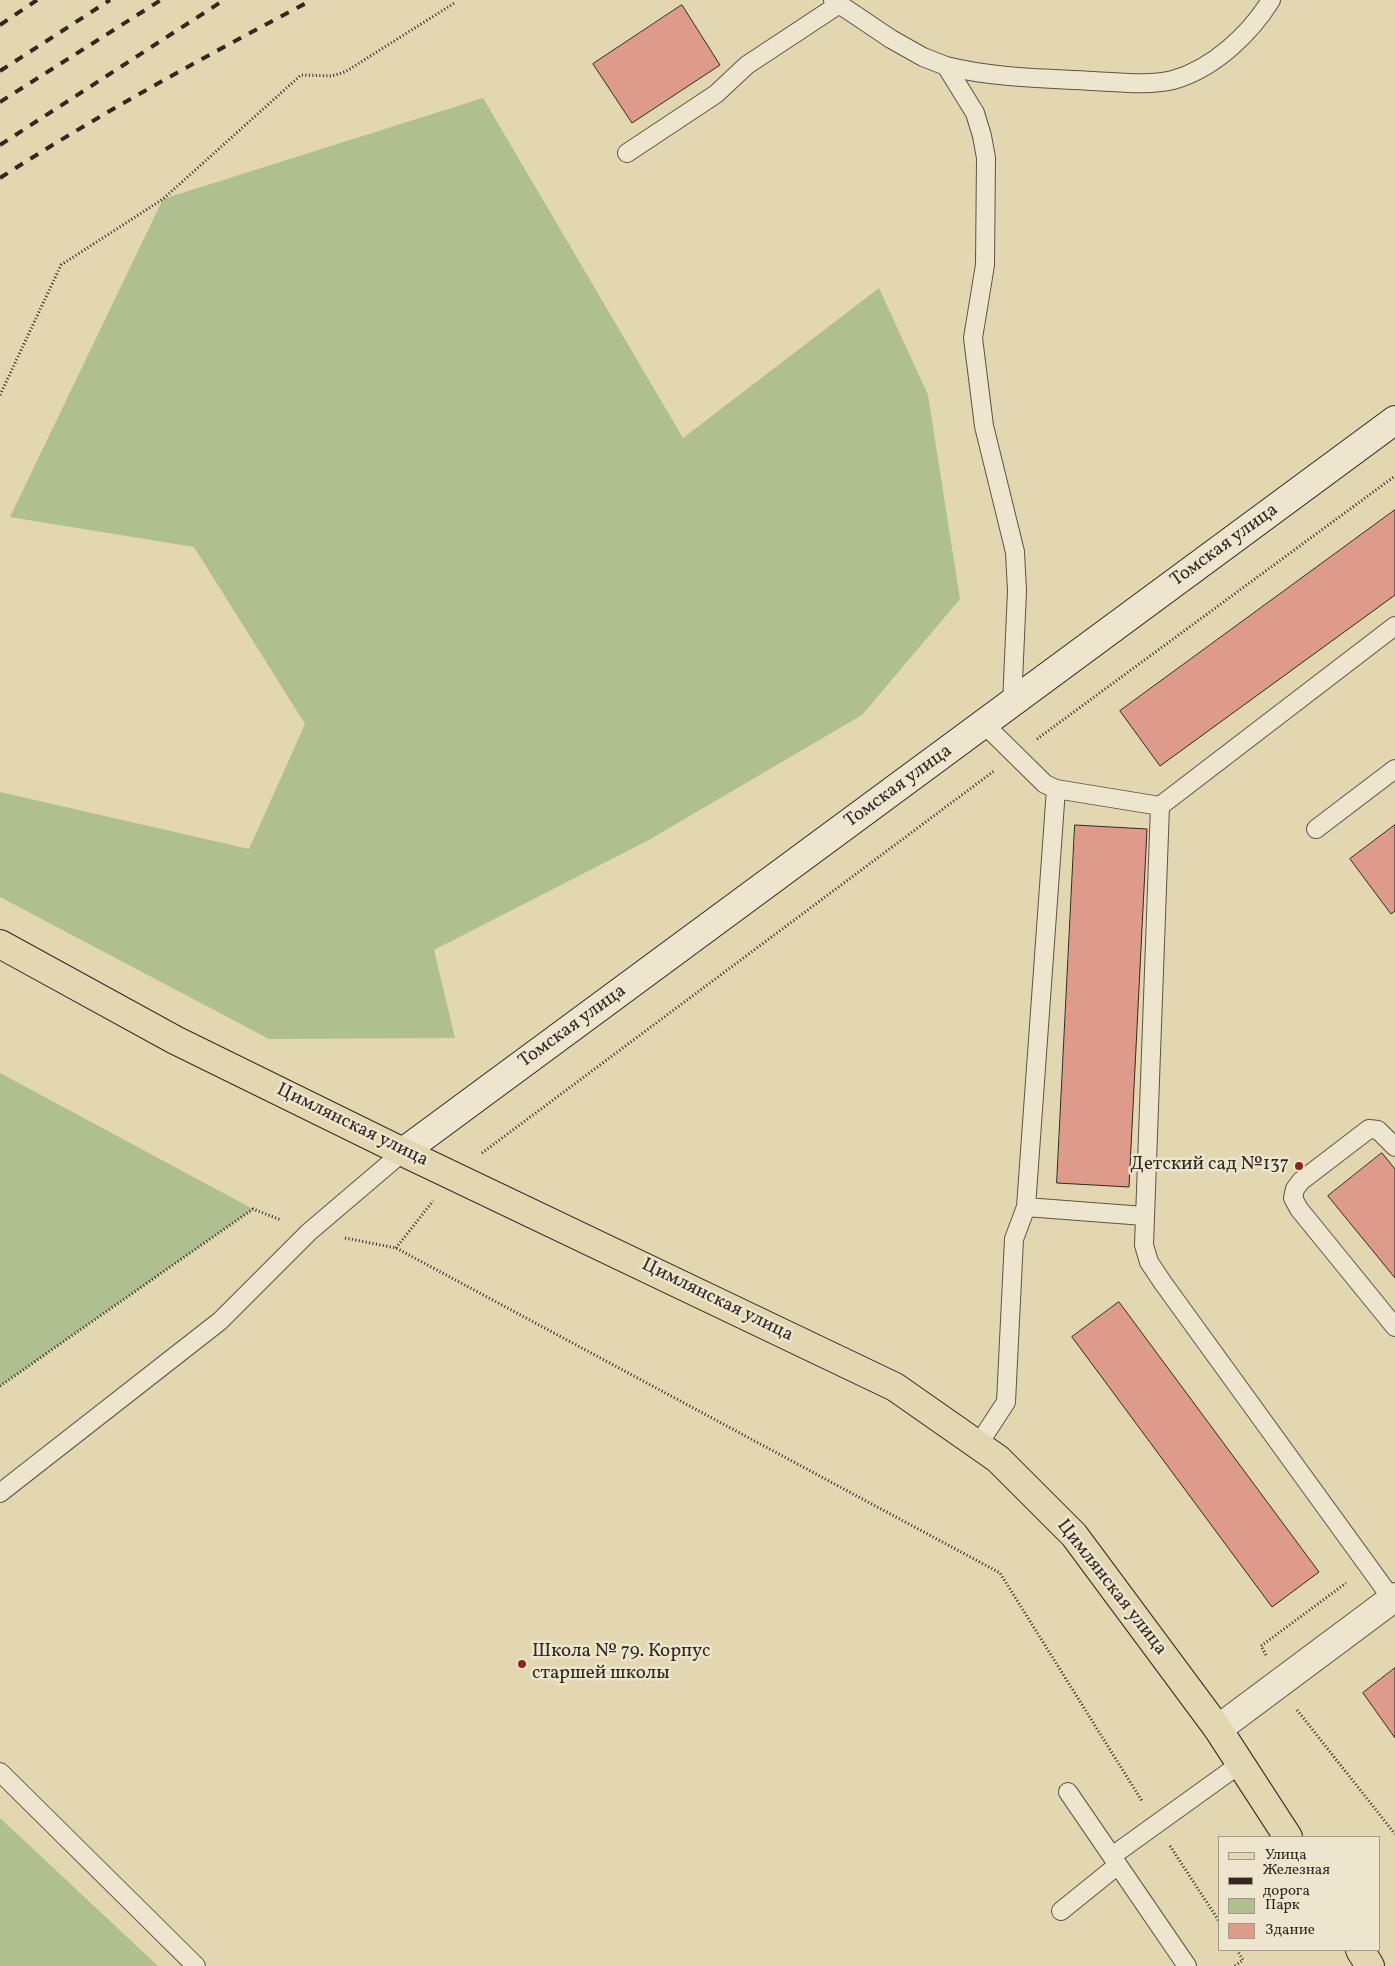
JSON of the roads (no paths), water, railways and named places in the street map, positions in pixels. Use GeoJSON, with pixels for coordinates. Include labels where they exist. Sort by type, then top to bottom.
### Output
{"type":"FeatureCollection","features":[{"type":"Feature","properties":{"kind":"main road","name":"Цимлянская улица"},"geometry":{"type":"LineString","coordinates":[[0,944],[175,1040],[403,1152],[895,1387],[998,1459],[1074,1535],[1218,1729],[1287,1836]]}},
{"type":"Feature","properties":{"kind":"main road"},"geometry":{"type":"LineString","coordinates":[[1361,1951],[1370,1966]]}},
{"type":"Feature","properties":{"kind":"street","name":"Томская улица"},"geometry":{"type":"LineString","coordinates":[[403,1152],[1395,420]]}},
{"type":"Feature","properties":{"kind":"street"},"geometry":{"type":"LineString","coordinates":[[1218,1729],[1394,1598]]}},
{"type":"Feature","properties":{"kind":"lane"},"geometry":{"type":"LineString","coordinates":[[627,153],[716,94],[747,65],[836,2],[890,38],[946,66],[981,74],[1151,83],[1173,79],[1199,69],[1242,36],[1271,0]]}},
{"type":"Feature","properties":{"kind":"lane"},"geometry":{"type":"LineString","coordinates":[[946,66],[975,113],[986,158],[986,265],[973,338],[984,426],[1015,552],[1017,591],[1012,704]]}},
{"type":"Feature","properties":{"kind":"lane"},"geometry":{"type":"LineString","coordinates":[[984,724],[1034,777],[1056,789],[1160,806],[1395,626]]}},
{"type":"Feature","properties":{"kind":"lane"},"geometry":{"type":"LineString","coordinates":[[1316,829],[1395,769]]}},
{"type":"Feature","properties":{"kind":"lane"},"geometry":{"type":"LineString","coordinates":[[978,1445],[1006,1402],[1014,1239],[1026,1207],[1056,789]]}},
{"type":"Feature","properties":{"kind":"lane"},"geometry":{"type":"LineString","coordinates":[[1160,806],[1144,1216],[1144,1245],[1149,1262],[1394,1598]]}},
{"type":"Feature","properties":{"kind":"lane"},"geometry":{"type":"LineString","coordinates":[[1395,1147],[1378,1130],[1369,1129],[1301,1181],[1295,1189],[1293,1198],[1298,1209],[1395,1327]]}},
{"type":"Feature","properties":{"kind":"lane"},"geometry":{"type":"LineString","coordinates":[[0,1493],[220,1321],[309,1232],[403,1152]]}},
{"type":"Feature","properties":{"kind":"lane"},"geometry":{"type":"LineString","coordinates":[[1026,1207],[1144,1216]]}},
{"type":"Feature","properties":{"kind":"lane"},"geometry":{"type":"LineString","coordinates":[[1061,1911],[1156,1824],[1240,1764]]}},
{"type":"Feature","properties":{"kind":"lane"},"geometry":{"type":"LineString","coordinates":[[0,1772],[196,1966]]}},
{"type":"Feature","properties":{"kind":"lane"},"geometry":{"type":"LineString","coordinates":[[1068,1792],[1187,1966]]}},
{"type":"Feature","properties":{"kind":"railway"},"geometry":{"type":"LineString","coordinates":[[0,25],[37,0]]}},
{"type":"Feature","properties":{"kind":"railway"},"geometry":{"type":"LineString","coordinates":[[0,71],[110,0]]}},
{"type":"Feature","properties":{"kind":"railway"},"geometry":{"type":"LineString","coordinates":[[0,102],[161,0]]}},
{"type":"Feature","properties":{"kind":"railway"},"geometry":{"type":"LineString","coordinates":[[0,145],[224,0]]}},
{"type":"Feature","properties":{"kind":"railway"},"geometry":{"type":"LineString","coordinates":[[0,178],[154,86],[312,0]]}},
{"type":"Feature","properties":{"kind":"place","name":"Детский сад №137"},"geometry":{"type":"Point","coordinates":[1299,1166]}},
{"type":"Feature","properties":{"kind":"place","name":"Школа № 79. Корпус старшей школы"},"geometry":{"type":"Point","coordinates":[522,1664]}}]}
